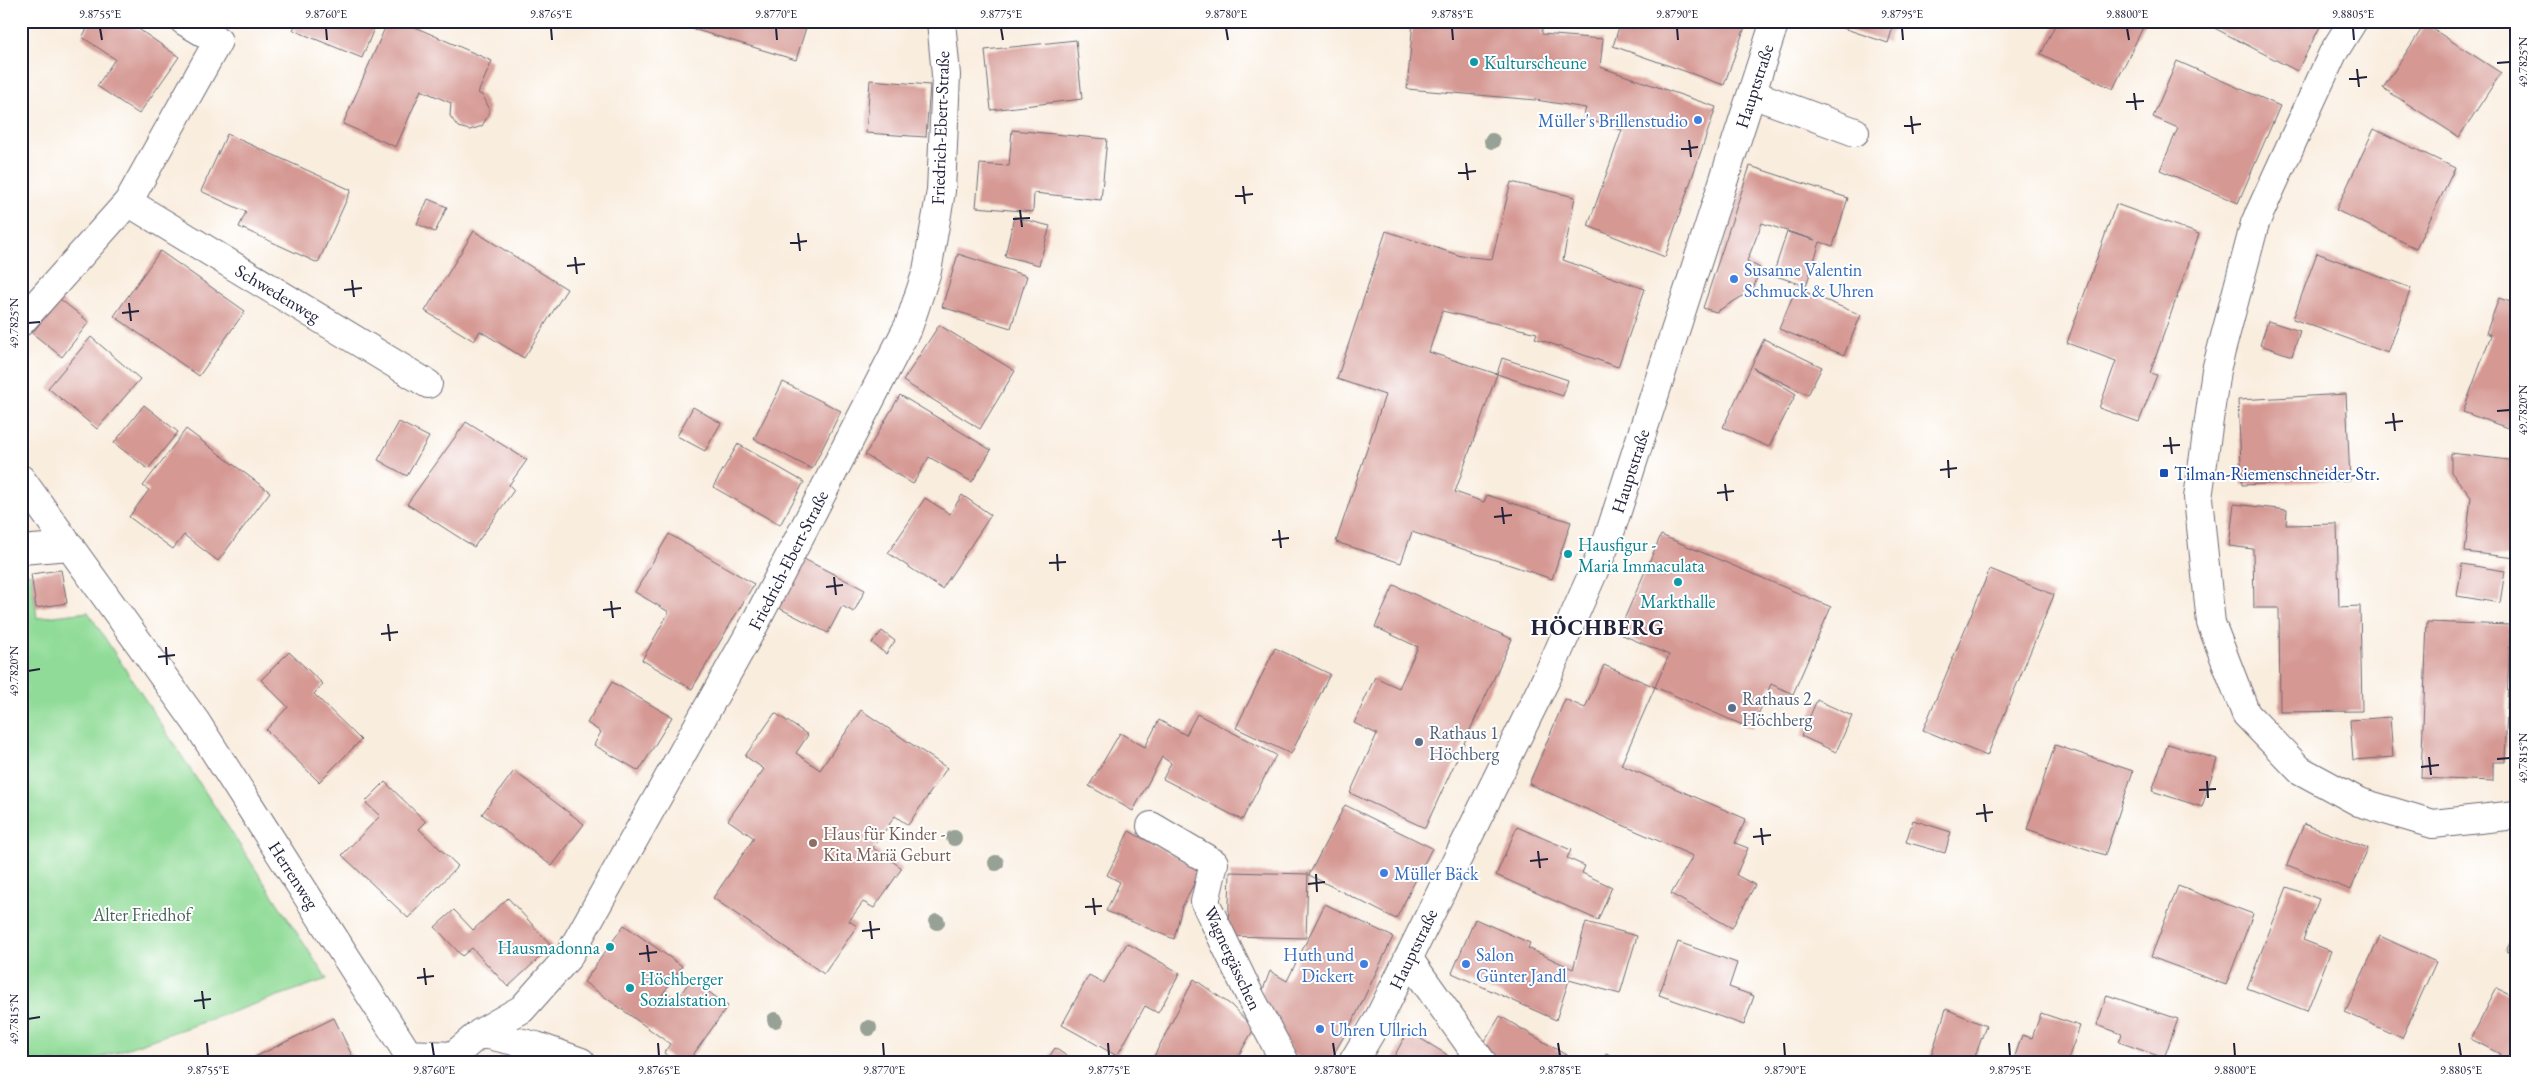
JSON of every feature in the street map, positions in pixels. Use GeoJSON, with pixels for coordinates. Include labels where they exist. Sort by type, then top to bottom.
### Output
{"type":"FeatureCollection","features":[{"type":"Feature","properties":{"kind":"street"},"geometry":{"type":"LineString","coordinates":[[21,322],[128,202],[218,41],[184,21]]}},
{"type":"Feature","properties":{"kind":"street","name":"Friedrich-Ebert-Straße"},"geometry":{"type":"LineString","coordinates":[[480,1033],[522,1009],[568,957],[752,629],[909,325],[927,271],[941,191],[946,76],[941,21]]}},
{"type":"Feature","properties":{"kind":"street","name":"Hauptstraße"},"geometry":{"type":"LineString","coordinates":[[1353,1062],[1378,1020],[1547,677],[1608,539],[1775,21]]}},
{"type":"Feature","properties":{"kind":"street"},"geometry":{"type":"LineString","coordinates":[[2353,21],[2333,53],[2255,223],[2216,370],[2198,498],[2211,623],[2246,714],[2300,770],[2359,802],[2433,824],[2516,816]]}},
{"type":"Feature","properties":{"kind":"street"},"geometry":{"type":"LineString","coordinates":[[1752,94],[1854,132]]}},
{"type":"Feature","properties":{"kind":"street","name":"Schwedenweg"},"geometry":{"type":"LineString","coordinates":[[128,202],[428,384]]}},
{"type":"Feature","properties":{"kind":"street","name":"Herrenweg"},"geometry":{"type":"LineString","coordinates":[[21,479],[196,722],[407,1058],[453,1056],[480,1033]]}},
{"type":"Feature","properties":{"kind":"street"},"geometry":{"type":"LineString","coordinates":[[22,550],[70,546]]}},
{"type":"Feature","properties":{"kind":"street","name":"Wagnergässchen"},"geometry":{"type":"LineString","coordinates":[[1150,826],[1214,862],[1205,902],[1251,998],[1285,1062]]}},
{"type":"Feature","properties":{"kind":"street"},"geometry":{"type":"LineString","coordinates":[[1408,958],[1482,1062]]}},
{"type":"Feature","properties":{"kind":"street"},"geometry":{"type":"LineString","coordinates":[[480,1033],[536,1046],[581,1062]]}},
{"type":"Feature","properties":{"kind":"green space","name":"Alter Friedhof"},"geometry":{"type":"Polygon","coordinates":[[[21,571],[31,574],[37,618],[88,612],[327,979],[88,1062],[21,1062],[21,571]]]}},
{"type":"Feature","properties":{"kind":"building"},"geometry":{"type":"Polygon","coordinates":[[[92,21],[127,21],[179,57],[139,114],[97,86],[115,59],[82,37],[92,21]]]}},
{"type":"Feature","properties":{"kind":"building"},"geometry":{"type":"Polygon","coordinates":[[[297,21],[377,21],[362,58],[293,30],[297,21]]]}},
{"type":"Feature","properties":{"kind":"building"},"geometry":{"type":"Polygon","coordinates":[[[388,21],[401,21],[492,61],[478,93],[483,96],[489,108],[489,114],[482,126],[470,130],[458,127],[450,116],[451,103],[421,90],[396,147],[343,124],[388,21]]]}},
{"type":"Feature","properties":{"kind":"building"},"geometry":{"type":"Polygon","coordinates":[[[685,21],[808,21],[796,60],[683,26],[685,21]]]}},
{"type":"Feature","properties":{"kind":"building"},"geometry":{"type":"Polygon","coordinates":[[[1413,21],[1542,21],[1542,34],[1603,39],[1600,67],[1716,107],[1665,257],[1588,226],[1622,130],[1583,118],[1586,108],[1536,100],[1407,89],[1413,21]]]}},
{"type":"Feature","properties":{"kind":"building"},"geometry":{"type":"Polygon","coordinates":[[[1621,21],[1729,21],[1745,27],[1724,85],[1613,46],[1621,21]]]}},
{"type":"Feature","properties":{"kind":"building"},"geometry":{"type":"Polygon","coordinates":[[[1822,21],[1895,21],[1888,43],[1822,21]]]}},
{"type":"Feature","properties":{"kind":"building"},"geometry":{"type":"Polygon","coordinates":[[[2057,21],[2146,21],[2113,89],[2041,54],[2057,21]]]}},
{"type":"Feature","properties":{"kind":"building"},"geometry":{"type":"Polygon","coordinates":[[[2201,21],[2318,21],[2322,23],[2297,71],[2201,21]]]}},
{"type":"Feature","properties":{"kind":"building"},"geometry":{"type":"Polygon","coordinates":[[[2425,24],[2501,73],[2459,137],[2383,88],[2425,24]]]}},
{"type":"Feature","properties":{"kind":"building"},"geometry":{"type":"Polygon","coordinates":[[[1076,40],[1082,99],[991,110],[985,50],[1076,40]]]}},
{"type":"Feature","properties":{"kind":"building"},"geometry":{"type":"Polygon","coordinates":[[[2177,61],[2280,106],[2238,203],[2160,170],[2178,128],[2153,117],[2177,61]]]}},
{"type":"Feature","properties":{"kind":"building"},"geometry":{"type":"Polygon","coordinates":[[[870,80],[930,85],[926,137],[866,133],[870,80]]]}},
{"type":"Feature","properties":{"kind":"building"},"geometry":{"type":"Polygon","coordinates":[[[2374,129],[2455,168],[2416,248],[2336,210],[2374,129]]]}},
{"type":"Feature","properties":{"kind":"building"},"geometry":{"type":"Polygon","coordinates":[[[1012,130],[1107,139],[1101,200],[1034,193],[1033,212],[976,207],[980,164],[1009,166],[1012,130]]]}},
{"type":"Feature","properties":{"kind":"building"},"geometry":{"type":"Polygon","coordinates":[[[227,134],[351,190],[318,263],[239,227],[246,212],[201,191],[227,134]]]}},
{"type":"Feature","properties":{"kind":"building"},"geometry":{"type":"Polygon","coordinates":[[[1750,166],[1848,198],[1833,246],[1820,242],[1806,286],[1773,275],[1787,232],[1815,240],[1762,223],[1747,261],[1760,268],[1753,290],[1716,312],[1703,308],[1750,166]]]}},
{"type":"Feature","properties":{"kind":"building"},"geometry":{"type":"Polygon","coordinates":[[[1511,182],[1575,197],[1563,260],[1645,289],[1618,367],[1535,338],[1537,333],[1442,311],[1429,352],[1497,374],[1455,492],[1484,502],[1487,495],[1571,522],[1552,579],[1412,532],[1401,563],[1336,542],[1385,395],[1337,379],[1386,231],[1461,256],[1492,259],[1511,182]]]}},
{"type":"Feature","properties":{"kind":"building"},"geometry":{"type":"Polygon","coordinates":[[[428,199],[447,207],[435,232],[417,224],[428,199]]]}},
{"type":"Feature","properties":{"kind":"building"},"geometry":{"type":"Polygon","coordinates":[[[2116,204],[2199,234],[2150,373],[2157,375],[2139,422],[2099,408],[2116,361],[2067,343],[2116,204]]]}},
{"type":"Feature","properties":{"kind":"building"},"geometry":{"type":"Polygon","coordinates":[[[1014,217],[1050,226],[1039,265],[1005,256],[1014,217]]]}},
{"type":"Feature","properties":{"kind":"building"},"geometry":{"type":"Polygon","coordinates":[[[474,231],[567,289],[524,358],[480,331],[474,341],[425,311],[474,231]]]}},
{"type":"Feature","properties":{"kind":"building"},"geometry":{"type":"Polygon","coordinates":[[[160,251],[245,311],[199,376],[114,316],[160,251]]]}},
{"type":"Feature","properties":{"kind":"building"},"geometry":{"type":"Polygon","coordinates":[[[2317,253],[2411,288],[2388,353],[2293,319],[2317,253]]]}},
{"type":"Feature","properties":{"kind":"building"},"geometry":{"type":"Polygon","coordinates":[[[958,254],[1027,276],[1011,328],[942,307],[958,254]]]}},
{"type":"Feature","properties":{"kind":"building"},"geometry":{"type":"Polygon","coordinates":[[[1796,288],[1861,315],[1844,355],[1779,329],[1796,288]]]}},
{"type":"Feature","properties":{"kind":"building"},"geometry":{"type":"Polygon","coordinates":[[[2499,298],[2516,304],[2516,431],[2463,412],[2491,335],[2486,333],[2499,298]]]}},
{"type":"Feature","properties":{"kind":"building"},"geometry":{"type":"Polygon","coordinates":[[[60,299],[89,322],[62,357],[32,333],[60,299]]]}},
{"type":"Feature","properties":{"kind":"building"},"geometry":{"type":"Polygon","coordinates":[[[2268,321],[2300,331],[2292,356],[2260,345],[2268,321]]]}},
{"type":"Feature","properties":{"kind":"building"},"geometry":{"type":"Polygon","coordinates":[[[939,325],[1015,371],[980,429],[903,381],[939,325]]]}},
{"type":"Feature","properties":{"kind":"building"},"geometry":{"type":"Polygon","coordinates":[[[91,337],[140,379],[97,429],[48,388],[91,337]]]}},
{"type":"Feature","properties":{"kind":"building"},"geometry":{"type":"Polygon","coordinates":[[[1764,339],[1822,367],[1808,395],[1753,368],[1796,394],[1769,447],[1723,427],[1764,339]]]}},
{"type":"Feature","properties":{"kind":"building"},"geometry":{"type":"Polygon","coordinates":[[[1502,358],[1568,380],[1563,396],[1497,374],[1502,358]]]}},
{"type":"Feature","properties":{"kind":"building"},"geometry":{"type":"Polygon","coordinates":[[[783,382],[841,411],[812,469],[754,439],[783,382]]]}},
{"type":"Feature","properties":{"kind":"building"},"geometry":{"type":"Polygon","coordinates":[[[2346,394],[2350,480],[2242,485],[2238,400],[2346,394]]]}},
{"type":"Feature","properties":{"kind":"building"},"geometry":{"type":"Polygon","coordinates":[[[900,395],[991,450],[972,482],[929,457],[913,484],[865,455],[900,395]]]}},
{"type":"Feature","properties":{"kind":"building"},"geometry":{"type":"Polygon","coordinates":[[[144,405],[178,432],[148,469],[114,443],[144,405]]]}},
{"type":"Feature","properties":{"kind":"building"},"geometry":{"type":"Polygon","coordinates":[[[693,407],[721,423],[705,451],[677,436],[693,407]]]}},
{"type":"Feature","properties":{"kind":"building"},"geometry":{"type":"Polygon","coordinates":[[[399,422],[429,437],[407,476],[378,460],[399,422]]]}},
{"type":"Feature","properties":{"kind":"building"},"geometry":{"type":"Polygon","coordinates":[[[466,422],[527,460],[509,485],[514,490],[474,547],[407,504],[466,422]]]}},
{"type":"Feature","properties":{"kind":"building"},"geometry":{"type":"Polygon","coordinates":[[[186,429],[270,492],[218,561],[184,535],[173,549],[129,517],[149,490],[143,486],[186,429]]]}},
{"type":"Feature","properties":{"kind":"building"},"geometry":{"type":"Polygon","coordinates":[[[738,444],[804,482],[780,525],[713,487],[738,444]]]}},
{"type":"Feature","properties":{"kind":"building"},"geometry":{"type":"Polygon","coordinates":[[[2451,453],[2516,461],[2516,558],[2465,552],[2471,497],[2451,472],[2451,453]]]}},
{"type":"Feature","properties":{"kind":"building"},"geometry":{"type":"Polygon","coordinates":[[[962,495],[991,515],[942,589],[888,553],[925,498],[950,514],[962,495]]]}},
{"type":"Feature","properties":{"kind":"building"},"geometry":{"type":"Polygon","coordinates":[[[2234,504],[2287,510],[2286,525],[2337,524],[2339,607],[2360,606],[2362,711],[2280,712],[2279,608],[2254,608],[2253,549],[2229,546],[2234,504]]]}},
{"type":"Feature","properties":{"kind":"building"},"geometry":{"type":"Polygon","coordinates":[[[669,534],[754,584],[692,689],[642,660],[669,612],[635,592],[669,534]]]}},
{"type":"Feature","properties":{"kind":"building"},"geometry":{"type":"Polygon","coordinates":[[[1661,535],[1831,607],[1793,694],[1771,684],[1752,729],[1655,687],[1669,655],[1618,633],[1661,535]]]}},
{"type":"Feature","properties":{"kind":"building"},"geometry":{"type":"Polygon","coordinates":[[[802,558],[865,590],[854,612],[842,606],[828,633],[777,607],[802,558]]]}},
{"type":"Feature","properties":{"kind":"building"},"geometry":{"type":"Polygon","coordinates":[[[2462,564],[2505,571],[2500,603],[2457,596],[2462,564]]]}},
{"type":"Feature","properties":{"kind":"building"},"geometry":{"type":"Polygon","coordinates":[[[1990,569],[2054,595],[1987,756],[1923,730],[1990,569]]]}},
{"type":"Feature","properties":{"kind":"building"},"geometry":{"type":"Polygon","coordinates":[[[61,570],[67,603],[36,608],[31,574],[61,570]]]}},
{"type":"Feature","properties":{"kind":"building","name":"Rathaus 1 Höchberg"},"geometry":{"type":"Polygon","coordinates":[[[1394,585],[1512,639],[1425,828],[1350,793],[1377,734],[1354,723],[1375,677],[1399,688],[1418,647],[1375,627],[1394,585]]]}},
{"type":"Feature","properties":{"kind":"building"},"geometry":{"type":"Polygon","coordinates":[[[2427,622],[2510,625],[2505,762],[2493,762],[2493,781],[2421,778],[2427,622]]]}},
{"type":"Feature","properties":{"kind":"building"},"geometry":{"type":"Polygon","coordinates":[[[882,631],[895,641],[886,654],[872,643],[882,631]]]}},
{"type":"Feature","properties":{"kind":"building"},"geometry":{"type":"Polygon","coordinates":[[[1275,648],[1330,674],[1291,754],[1236,728],[1275,648]]]}},
{"type":"Feature","properties":{"kind":"building"},"geometry":{"type":"Polygon","coordinates":[[[289,652],[323,684],[314,694],[361,740],[319,782],[266,730],[288,707],[261,680],[289,652]]]}},
{"type":"Feature","properties":{"kind":"building"},"geometry":{"type":"Polygon","coordinates":[[[1604,665],[1655,687],[1621,765],[1746,819],[1735,843],[1748,848],[1736,875],[1755,885],[1732,928],[1671,894],[1693,856],[1529,784],[1565,699],[1585,708],[1604,665]]]}},
{"type":"Feature","properties":{"kind":"building"},"geometry":{"type":"Polygon","coordinates":[[[612,682],[672,717],[639,771],[594,745],[601,732],[587,723],[612,682]]]}},
{"type":"Feature","properties":{"kind":"building"},"geometry":{"type":"Polygon","coordinates":[[[1817,700],[1852,716],[1836,752],[1801,736],[1817,700]]]}},
{"type":"Feature","properties":{"kind":"building","name":"Haus für Kinder - Kita Mariä Geburt"},"geometry":{"type":"Polygon","coordinates":[[[861,710],[947,768],[908,825],[895,816],[873,848],[902,868],[874,908],[863,902],[849,921],[857,926],[824,974],[713,898],[754,838],[728,820],[764,769],[745,756],[775,713],[808,735],[796,753],[820,770],[861,710]]]}},
{"type":"Feature","properties":{"kind":"building"},"geometry":{"type":"Polygon","coordinates":[[[1197,714],[1276,755],[1242,820],[1163,779],[1171,763],[1162,757],[1133,811],[1089,786],[1120,733],[1145,747],[1159,720],[1186,735],[1197,714]]]}},
{"type":"Feature","properties":{"kind":"building"},"geometry":{"type":"Polygon","coordinates":[[[2390,717],[2393,757],[2353,760],[2350,720],[2390,717]]]}},
{"type":"Feature","properties":{"kind":"building"},"geometry":{"type":"Polygon","coordinates":[[[2168,744],[2217,759],[2202,807],[2152,791],[2168,744]]]}},
{"type":"Feature","properties":{"kind":"building"},"geometry":{"type":"Polygon","coordinates":[[[2055,745],[2133,771],[2105,855],[2027,829],[2055,745]]]}},
{"type":"Feature","properties":{"kind":"building"},"geometry":{"type":"Polygon","coordinates":[[[514,771],[584,824],[552,866],[482,814],[514,771]]]}},
{"type":"Feature","properties":{"kind":"building"},"geometry":{"type":"Polygon","coordinates":[[[385,782],[426,822],[419,829],[458,866],[408,918],[342,855],[380,816],[365,802],[385,782]]]}},
{"type":"Feature","properties":{"kind":"building"},"geometry":{"type":"Polygon","coordinates":[[[1345,805],[1432,848],[1396,919],[1309,875],[1345,805]]]}},
{"type":"Feature","properties":{"kind":"building"},"geometry":{"type":"Polygon","coordinates":[[[1913,820],[1951,832],[1945,853],[1906,842],[1913,820]]]}},
{"type":"Feature","properties":{"kind":"building"},"geometry":{"type":"Polygon","coordinates":[[[2304,824],[2368,848],[2351,890],[2287,865],[2304,824]]]}},
{"type":"Feature","properties":{"kind":"building"},"geometry":{"type":"Polygon","coordinates":[[[1517,827],[1571,850],[1567,858],[1585,866],[1582,873],[1612,887],[1598,920],[1496,875],[1517,827]]]}},
{"type":"Feature","properties":{"kind":"building"},"geometry":{"type":"Polygon","coordinates":[[[1129,831],[1201,870],[1182,907],[1174,939],[1106,911],[1120,882],[1107,875],[1129,831]]]}},
{"type":"Feature","properties":{"kind":"building"},"geometry":{"type":"Polygon","coordinates":[[[1230,872],[1308,874],[1306,938],[1228,936],[1230,872]]]}},
{"type":"Feature","properties":{"kind":"building"},"geometry":{"type":"Polygon","coordinates":[[[2178,886],[2253,914],[2226,985],[2151,957],[2178,886]]]}},
{"type":"Feature","properties":{"kind":"building"},"geometry":{"type":"Polygon","coordinates":[[[2287,887],[2319,899],[2303,940],[2331,951],[2307,1011],[2247,988],[2287,887]]]}},
{"type":"Feature","properties":{"kind":"building"},"geometry":{"type":"Polygon","coordinates":[[[508,898],[552,946],[508,987],[472,948],[462,956],[435,927],[454,910],[473,930],[508,898]]]}},
{"type":"Feature","properties":{"kind":"building"},"geometry":{"type":"Polygon","coordinates":[[[1325,904],[1393,937],[1354,1019],[1329,1062],[1313,1062],[1293,1055],[1261,995],[1270,971],[1287,981],[1325,904]]]}},
{"type":"Feature","properties":{"kind":"building"},"geometry":{"type":"Polygon","coordinates":[[[1475,919],[1530,943],[1528,948],[1573,969],[1586,922],[1637,936],[1620,994],[1569,980],[1556,1020],[1452,973],[1475,919]]]}},
{"type":"Feature","properties":{"kind":"building","name":"Höchberger Sozialstation"},"geometry":{"type":"Polygon","coordinates":[[[624,925],[682,966],[662,995],[674,1004],[691,979],[728,1006],[688,1062],[677,1062],[664,1053],[670,1044],[584,982],[624,925]]]}},
{"type":"Feature","properties":{"kind":"building"},"geometry":{"type":"Polygon","coordinates":[[[2516,931],[2516,956],[2506,951],[2516,931]]]}},
{"type":"Feature","properties":{"kind":"building"},"geometry":{"type":"Polygon","coordinates":[[[2380,936],[2436,962],[2402,1038],[2345,1012],[2380,936]]]}},
{"type":"Feature","properties":{"kind":"building"},"geometry":{"type":"Polygon","coordinates":[[[1678,942],[1737,963],[1729,987],[1754,996],[1744,1025],[1659,995],[1678,942]]]}},
{"type":"Feature","properties":{"kind":"building"},"geometry":{"type":"Polygon","coordinates":[[[1127,943],[1180,973],[1158,1013],[1145,1006],[1117,1056],[1062,1025],[1089,975],[1104,983],[1127,943]]]}},
{"type":"Feature","properties":{"kind":"building"},"geometry":{"type":"Polygon","coordinates":[[[1194,979],[1231,1005],[1254,1029],[1237,1058],[1241,1062],[1151,1062],[1194,979]]]}},
{"type":"Feature","properties":{"kind":"building"},"geometry":{"type":"Polygon","coordinates":[[[2497,988],[2516,997],[2516,1062],[2496,1062],[2500,1054],[2471,1039],[2497,988]]]}},
{"type":"Feature","properties":{"kind":"building"},"geometry":{"type":"Polygon","coordinates":[[[2107,995],[2178,1019],[2164,1058],[2119,1042],[2122,1034],[2097,1025],[2107,995]]]}},
{"type":"Feature","properties":{"kind":"building"},"geometry":{"type":"Polygon","coordinates":[[[1946,1009],[1986,1026],[1973,1062],[1929,1062],[1946,1009]]]}},
{"type":"Feature","properties":{"kind":"building"},"geometry":{"type":"Polygon","coordinates":[[[2041,1013],[2080,1026],[2067,1062],[2013,1062],[2022,1035],[2032,1038],[2041,1013]]]}},
{"type":"Feature","properties":{"kind":"building"},"geometry":{"type":"Polygon","coordinates":[[[1500,1016],[1578,1062],[1488,1062],[1478,1053],[1500,1016]]]}},
{"type":"Feature","properties":{"kind":"building"},"geometry":{"type":"Polygon","coordinates":[[[334,1018],[355,1062],[245,1062],[334,1018]]]}},
{"type":"Feature","properties":{"kind":"building"},"geometry":{"type":"Polygon","coordinates":[[[1408,1031],[1446,1054],[1452,1062],[1391,1062],[1408,1031]]]}},
{"type":"Feature","properties":{"kind":"building"},"geometry":{"type":"Polygon","coordinates":[[[1055,1048],[1075,1062],[1046,1062],[1055,1048]]]}},
{"type":"Feature","properties":{"kind":"building"},"geometry":{"type":"Polygon","coordinates":[[[1606,1054],[1623,1062],[1602,1062],[1606,1054]]]}},
{"type":"Feature","properties":{"kind":"place","name":"Kulturscheune"},"geometry":{"type":"Point","coordinates":[1474,62]}},
{"type":"Feature","properties":{"kind":"place","name":"Müller's Brillenstudio"},"geometry":{"type":"Point","coordinates":[1698,120]}},
{"type":"Feature","properties":{"kind":"place","name":"Susanne Valentin Schmuck & Uhren"},"geometry":{"type":"Point","coordinates":[1734,279]}},
{"type":"Feature","properties":{"kind":"place","name":"Tilman-Riemenschneider-Str."},"geometry":{"type":"Point","coordinates":[2164,473]}},
{"type":"Feature","properties":{"kind":"place","name":"Hausfigur - Maria Immaculata"},"geometry":{"type":"Point","coordinates":[1568,554]}},
{"type":"Feature","properties":{"kind":"place","name":"Markthalle"},"geometry":{"type":"Point","coordinates":[1678,582]}},
{"type":"Feature","properties":{"kind":"place","name":"Rathaus 2 Höchberg"},"geometry":{"type":"Point","coordinates":[1732,708]}},
{"type":"Feature","properties":{"kind":"place","name":"Rathaus 1 Höchberg"},"geometry":{"type":"Point","coordinates":[1419,742]}},
{"type":"Feature","properties":{"kind":"place","name":"Haus für Kinder - Kita Mariä Geburt"},"geometry":{"type":"Point","coordinates":[813,843]}},
{"type":"Feature","properties":{"kind":"place","name":"Müller Bäck"},"geometry":{"type":"Point","coordinates":[1384,873]}},
{"type":"Feature","properties":{"kind":"place","name":"Hausmadonna"},"geometry":{"type":"Point","coordinates":[610,947]}},
{"type":"Feature","properties":{"kind":"place","name":"Huth und Dickert"},"geometry":{"type":"Point","coordinates":[1364,964]}},
{"type":"Feature","properties":{"kind":"place","name":"Salon Günter Jandl"},"geometry":{"type":"Point","coordinates":[1466,964]}},
{"type":"Feature","properties":{"kind":"place","name":"Höchberger Sozialstation"},"geometry":{"type":"Point","coordinates":[630,988]}},
{"type":"Feature","properties":{"kind":"place","name":"Uhren Ullrich"},"geometry":{"type":"Point","coordinates":[1320,1029]}},
{"type":"Feature","properties":{"kind":"district","name":"HÖCHBERG"},"geometry":{"type":"Point","coordinates":[1598,627]}}]}
